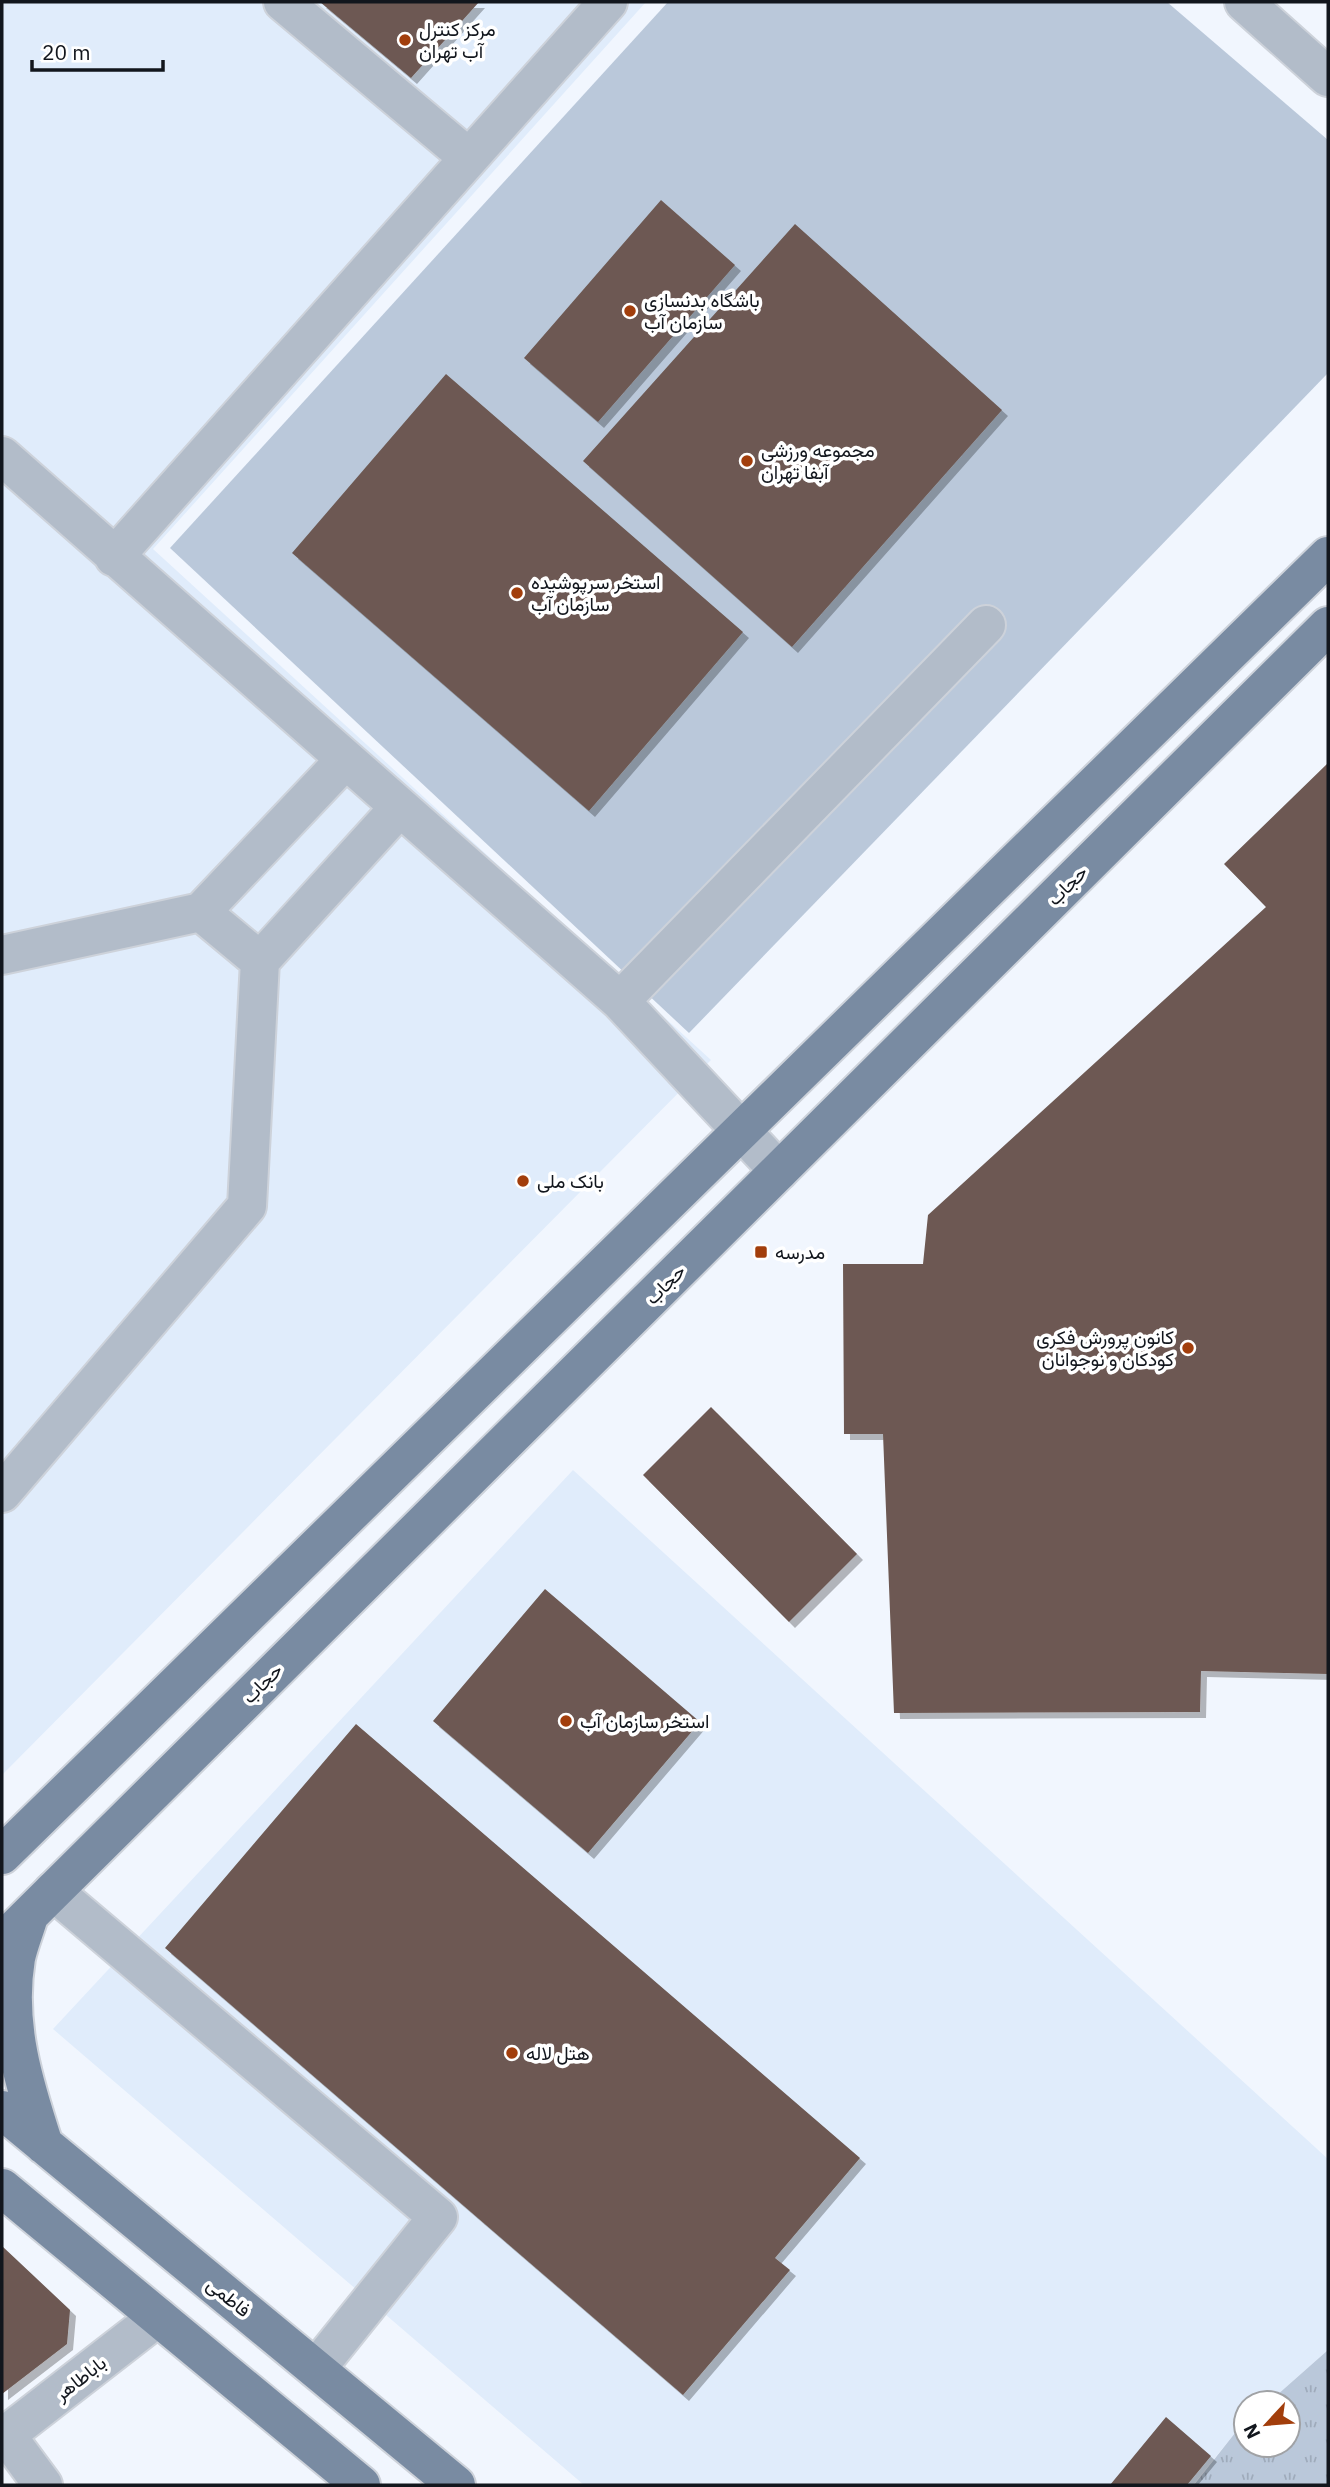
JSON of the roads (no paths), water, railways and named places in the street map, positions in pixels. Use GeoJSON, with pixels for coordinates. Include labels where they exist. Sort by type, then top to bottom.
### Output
{"type":"FeatureCollection","features":[{"type":"Feature","properties":{"kind":"main road"},"geometry":{"type":"LineString","coordinates":[[2,1855],[1328,556]]}},
{"type":"Feature","properties":{"kind":"main road","name":"حجاب"},"geometry":{"type":"LineString","coordinates":[[2,1942],[1328,626]]}},
{"type":"Feature","properties":{"kind":"main road"},"geometry":{"type":"LineString","coordinates":[[41,1903],[17,1955],[12,1993],[14,2034],[21,2071],[44,2146]]}},
{"type":"Feature","properties":{"kind":"main road","name":"فاطمی"},"geometry":{"type":"LineString","coordinates":[[2,2110],[456,2485]]}},
{"type":"Feature","properties":{"kind":"main road"},"geometry":{"type":"LineString","coordinates":[[2,2188],[361,2485]]}},
{"type":"Feature","properties":{"kind":"main road"},"geometry":{"type":"LineString","coordinates":[[158,2317],[205,2278]]}},
{"type":"Feature","properties":{"kind":"street"},"geometry":{"type":"LineString","coordinates":[[283,2],[469,158]]}},
{"type":"Feature","properties":{"kind":"street"},"geometry":{"type":"LineString","coordinates":[[114,557],[608,2]]}},
{"type":"Feature","properties":{"kind":"street"},"geometry":{"type":"LineString","coordinates":[[1244,2],[1328,77]]}},
{"type":"Feature","properties":{"kind":"street"},"geometry":{"type":"LineString","coordinates":[[2,456],[620,1001],[779,1171]]}},
{"type":"Feature","properties":{"kind":"street"},"geometry":{"type":"LineString","coordinates":[[620,1001],[986,625]]}},
{"type":"Feature","properties":{"kind":"street"},"geometry":{"type":"LineString","coordinates":[[2,956],[201,912],[345,760]]}},
{"type":"Feature","properties":{"kind":"street"},"geometry":{"type":"LineString","coordinates":[[2,1493],[247,1206],[260,961],[400,807]]}},
{"type":"Feature","properties":{"kind":"street"},"geometry":{"type":"LineString","coordinates":[[201,912],[260,961]]}},
{"type":"Feature","properties":{"kind":"street"},"geometry":{"type":"LineString","coordinates":[[41,1903],[438,2217],[316,2369]]}},
{"type":"Feature","properties":{"kind":"street","name":"باباطاهر"},"geometry":{"type":"LineString","coordinates":[[4,2437],[158,2317]]}},
{"type":"Feature","properties":{"kind":"street"},"geometry":{"type":"LineString","coordinates":[[4,2437],[43,2485]]}},
{"type":"Feature","properties":{"kind":"place","name":"مرکز کنترل آب تهران"},"geometry":{"type":"Point","coordinates":[405,40]}},
{"type":"Feature","properties":{"kind":"place","name":"باشگاه بدنسازی سازمان آب"},"geometry":{"type":"Point","coordinates":[630,311]}},
{"type":"Feature","properties":{"kind":"place","name":"مجموعه ورزشی آبفا تهران"},"geometry":{"type":"Point","coordinates":[747,461]}},
{"type":"Feature","properties":{"kind":"place","name":"استخر سرپوشیده سازمان آب"},"geometry":{"type":"Point","coordinates":[517,593]}},
{"type":"Feature","properties":{"kind":"place","name":"بانک ملی"},"geometry":{"type":"Point","coordinates":[523,1181]}},
{"type":"Feature","properties":{"kind":"place","name":"مدرسه"},"geometry":{"type":"Point","coordinates":[761,1252]}},
{"type":"Feature","properties":{"kind":"place","name":"کانون پرورش فکری کودکان و نوجوانان"},"geometry":{"type":"Point","coordinates":[1188,1348]}},
{"type":"Feature","properties":{"kind":"place","name":"استخر سازمان آب"},"geometry":{"type":"Point","coordinates":[566,1721]}},
{"type":"Feature","properties":{"kind":"place","name":"هتل لاله"},"geometry":{"type":"Point","coordinates":[512,2053]}}]}
